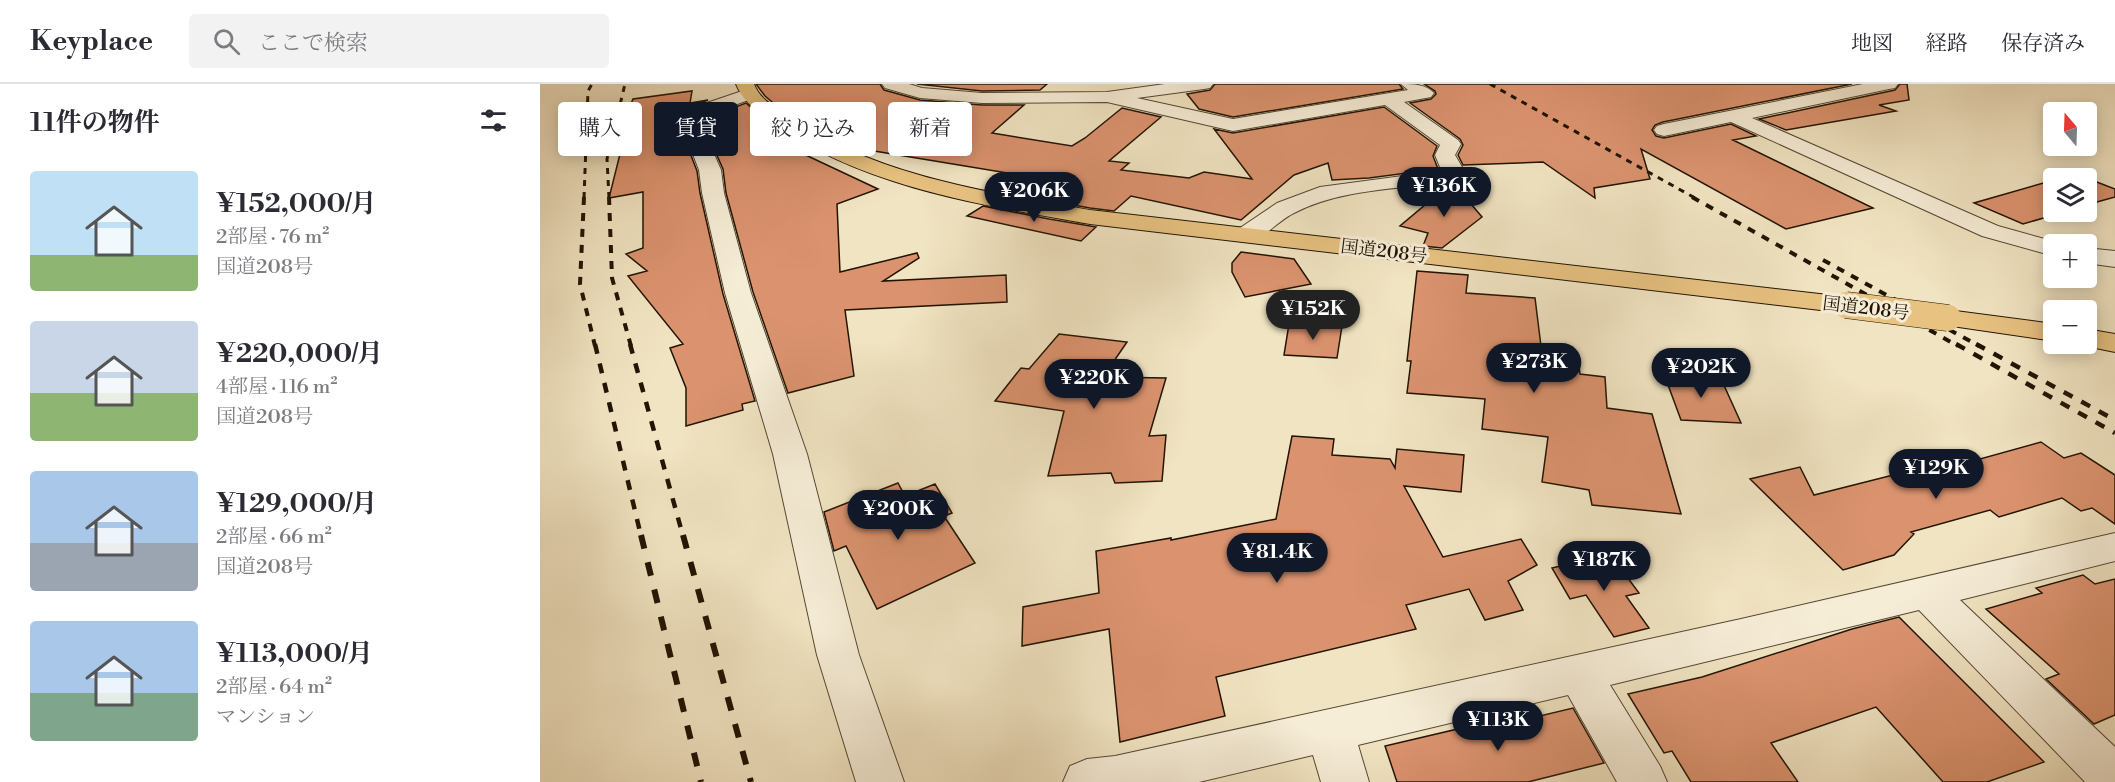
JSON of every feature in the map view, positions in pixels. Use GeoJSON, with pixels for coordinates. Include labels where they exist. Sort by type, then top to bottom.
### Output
{"type":"FeatureCollection","features":[{"type":"Feature","properties":{"kind":"highway","name":"国道208号"},"geometry":{"type":"LineString","coordinates":[[747,89],[782,123],[838,152],[931,184],[997,201],[1090,217],[1846,305],[2043,331]]}},
{"type":"Feature","properties":{"kind":"highway"},"geometry":{"type":"LineString","coordinates":[[2097,340],[2115,343]]}},
{"type":"Feature","properties":{"kind":"street"},"geometry":{"type":"LineString","coordinates":[[891,84],[920,93],[982,98],[1107,97],[1204,84]]}},
{"type":"Feature","properties":{"kind":"street"},"geometry":{"type":"LineString","coordinates":[[1107,97],[1233,125],[1425,93],[1410,84]]}},
{"type":"Feature","properties":{"kind":"street"},"geometry":{"type":"LineString","coordinates":[[1664,130],[1889,84]]}},
{"type":"Feature","properties":{"kind":"street"},"geometry":{"type":"LineString","coordinates":[[747,89],[702,111],[694,131],[710,170],[713,193],[738,293],[790,454],[838,655],[880,782]]}},
{"type":"Feature","properties":{"kind":"street"},"geometry":{"type":"LineString","coordinates":[[1246,235],[1285,208],[1328,192],[1449,176],[1451,166],[1445,155],[1451,144],[1388,99]]}},
{"type":"Feature","properties":{"kind":"street"},"geometry":{"type":"LineString","coordinates":[[1735,117],[1990,231],[2043,246]]}},
{"type":"Feature","properties":{"kind":"street"},"geometry":{"type":"LineString","coordinates":[[2097,257],[2115,259]]}},
{"type":"Feature","properties":{"kind":"street"},"geometry":{"type":"LineString","coordinates":[[1087,782],[1115,779],[1330,730],[1927,593],[2115,547]]}},
{"type":"Feature","properties":{"kind":"street"},"geometry":{"type":"LineString","coordinates":[[1927,593],[2115,779]]}},
{"type":"Feature","properties":{"kind":"street"},"geometry":{"type":"LineString","coordinates":[[1579,673],[1643,782]]}},
{"type":"Feature","properties":{"kind":"street"},"geometry":{"type":"LineString","coordinates":[[1330,730],[1345,782]]}},
{"type":"Feature","properties":{"kind":"building"},"geometry":{"type":"Polygon","coordinates":[[[756,84],[880,84],[884,90],[920,100],[945,102],[888,102],[888,153],[876,151],[876,102],[772,102],[756,84]]]}},
{"type":"Feature","properties":{"kind":"building"},"geometry":{"type":"Polygon","coordinates":[[[917,84],[1047,84],[1040,90],[982,91],[917,84]]]}},
{"type":"Feature","properties":{"kind":"building"},"geometry":{"type":"Polygon","coordinates":[[[1215,84],[1399,84],[1403,89],[1233,117],[1199,109],[1187,94],[1210,90],[1215,84]]]}},
{"type":"Feature","properties":{"kind":"building"},"geometry":{"type":"Polygon","coordinates":[[[1424,84],[1852,84],[1663,122],[1655,125],[1652,130],[1656,136],[1664,138],[1731,124],[1756,136],[1733,140],[1873,208],[1786,229],[1641,149],[1650,179],[1594,188],[1595,198],[1543,162],[1463,165],[1458,155],[1463,145],[1460,139],[1410,103],[1431,99],[1436,94],[1424,84]]]}},
{"type":"Feature","properties":{"kind":"building"},"geometry":{"type":"Polygon","coordinates":[[[1900,84],[1907,84],[1909,100],[1879,105],[1896,111],[1786,130],[1759,119],[1895,90],[1900,84]]]}},
{"type":"Feature","properties":{"kind":"building"},"geometry":{"type":"Polygon","coordinates":[[[692,91],[690,102],[654,102],[654,156],[691,156],[697,171],[723,294],[755,401],[742,404],[743,410],[686,426],[686,388],[670,348],[683,344],[628,276],[647,271],[626,254],[643,248],[643,192],[609,198],[620,156],[642,156],[642,102],[632,102],[633,99],[692,91]]]}},
{"type":"Feature","properties":{"kind":"building"},"geometry":{"type":"Polygon","coordinates":[[[746,103],[750,107],[750,156],[808,156],[878,189],[837,204],[840,272],[917,253],[919,258],[883,281],[1006,275],[1007,302],[845,310],[854,376],[788,393],[753,292],[726,193],[723,169],[717,156],[738,156],[738,106],[746,103]]]}},
{"type":"Feature","properties":{"kind":"building"},"geometry":{"type":"Polygon","coordinates":[[[972,104],[1024,105],[992,133],[1072,146],[1122,108],[1161,117],[1109,161],[1129,163],[1121,170],[1189,178],[1204,172],[1252,179],[1214,129],[1233,133],[1384,107],[1437,146],[1433,156],[1438,169],[1369,178],[1332,180],[1328,163],[1294,175],[1241,220],[1131,196],[1114,211],[1005,193],[1031,177],[904,156],[972,156],[972,104]]]}},
{"type":"Feature","properties":{"kind":"building"},"geometry":{"type":"Polygon","coordinates":[[[2097,182],[2115,189],[2115,197],[2097,202],[2097,182]]]}},
{"type":"Feature","properties":{"kind":"building"},"geometry":{"type":"Polygon","coordinates":[[[2043,183],[2043,218],[2023,224],[1974,203],[2043,183]]]}},
{"type":"Feature","properties":{"kind":"building"},"geometry":{"type":"Polygon","coordinates":[[[1450,184],[1454,184],[1482,217],[1442,248],[1423,246],[1428,233],[1400,226],[1450,184]]]}},
{"type":"Feature","properties":{"kind":"building"},"geometry":{"type":"Polygon","coordinates":[[[983,206],[1096,227],[1081,241],[967,216],[983,206]]]}},
{"type":"Feature","properties":{"kind":"building"},"geometry":{"type":"Polygon","coordinates":[[[1241,252],[1294,259],[1311,284],[1245,297],[1232,272],[1232,263],[1241,252]]]}},
{"type":"Feature","properties":{"kind":"building"},"geometry":{"type":"Polygon","coordinates":[[[1417,271],[1468,275],[1466,293],[1535,298],[1543,362],[1579,366],[1580,374],[1605,377],[1607,408],[1652,414],[1681,514],[1592,505],[1589,490],[1542,482],[1548,437],[1482,429],[1485,399],[1407,393],[1411,361],[1407,361],[1417,271]]]}},
{"type":"Feature","properties":{"kind":"building"},"geometry":{"type":"Polygon","coordinates":[[[1289,324],[1342,326],[1337,358],[1284,355],[1289,324]]]}},
{"type":"Feature","properties":{"kind":"building"},"geometry":{"type":"Polygon","coordinates":[[[1059,334],[1127,342],[1103,377],[1166,378],[1149,436],[1166,435],[1162,481],[1115,483],[1111,473],[1048,476],[1064,411],[995,401],[1021,368],[1029,369],[1059,334]]]}},
{"type":"Feature","properties":{"kind":"building"},"geometry":{"type":"Polygon","coordinates":[[[1664,374],[1700,375],[1703,381],[1722,381],[1741,423],[1681,420],[1664,374]]]}},
{"type":"Feature","properties":{"kind":"building"},"geometry":{"type":"Polygon","coordinates":[[[1292,436],[1334,439],[1332,455],[1390,459],[1395,468],[1397,449],[1464,455],[1461,492],[1404,486],[1443,557],[1521,539],[1537,565],[1508,581],[1523,610],[1485,620],[1469,589],[1406,605],[1416,629],[1216,677],[1225,716],[1120,742],[1109,629],[1022,646],[1023,607],[1099,593],[1096,551],[1171,538],[1171,540],[1276,519],[1292,436]]]}},
{"type":"Feature","properties":{"kind":"building"},"geometry":{"type":"Polygon","coordinates":[[[2041,442],[2064,458],[2081,453],[2115,475],[2115,524],[2092,508],[2081,511],[2062,498],[1999,517],[1990,510],[1911,532],[1914,534],[1894,555],[1843,570],[1750,479],[1800,467],[1814,495],[1893,475],[1901,481],[2041,442]]]}},
{"type":"Feature","properties":{"kind":"building"},"geometry":{"type":"Polygon","coordinates":[[[898,483],[905,496],[935,484],[952,513],[944,516],[975,563],[877,609],[846,546],[834,551],[824,512],[898,483]]]}},
{"type":"Feature","properties":{"kind":"building"},"geometry":{"type":"Polygon","coordinates":[[[1610,554],[1639,593],[1626,596],[1649,628],[1614,637],[1586,595],[1570,599],[1552,568],[1610,554]]]}},
{"type":"Feature","properties":{"kind":"building"},"geometry":{"type":"Polygon","coordinates":[[[2083,575],[2095,584],[2115,579],[2115,715],[2094,724],[2046,679],[2059,674],[1986,609],[2042,593],[2036,588],[2083,575]]]}},
{"type":"Feature","properties":{"kind":"building"},"geometry":{"type":"Polygon","coordinates":[[[1899,617],[2044,762],[1987,782],[1943,782],[1876,707],[1771,743],[1798,782],[1691,782],[1672,751],[1664,753],[1628,694],[1702,677],[1852,629],[1899,617]]]}},
{"type":"Feature","properties":{"kind":"building"},"geometry":{"type":"Polygon","coordinates":[[[1573,708],[1604,763],[1528,782],[1397,782],[1385,746],[1462,728],[1464,734],[1573,708]]]}},
{"type":"Feature","properties":{"kind":"railway"},"geometry":{"type":"LineString","coordinates":[[584,198],[588,91],[592,84]]}},
{"type":"Feature","properties":{"kind":"railway"},"geometry":{"type":"LineString","coordinates":[[609,198],[607,159],[625,84]]}},
{"type":"Feature","properties":{"kind":"railway"},"geometry":{"type":"LineString","coordinates":[[1490,84],[1695,198]]}},
{"type":"Feature","properties":{"kind":"railway"},"geometry":{"type":"LineString","coordinates":[[584,197],[580,284],[595,346]]}},
{"type":"Feature","properties":{"kind":"railway"},"geometry":{"type":"LineString","coordinates":[[609,197],[612,278],[631,346]]}},
{"type":"Feature","properties":{"kind":"railway"},"geometry":{"type":"LineString","coordinates":[[1692,197],[1958,346]]}},
{"type":"Feature","properties":{"kind":"railway"},"geometry":{"type":"LineString","coordinates":[[1823,260],[1979,346]]}},
{"type":"Feature","properties":{"kind":"railway"},"geometry":{"type":"LineString","coordinates":[[595,344],[641,536]]}},
{"type":"Feature","properties":{"kind":"railway"},"geometry":{"type":"LineString","coordinates":[[630,344],[683,536]]}},
{"type":"Feature","properties":{"kind":"railway"},"geometry":{"type":"LineString","coordinates":[[1956,344],[2115,433]]}},
{"type":"Feature","properties":{"kind":"railway"},"geometry":{"type":"LineString","coordinates":[[1976,344],[2115,420]]}},
{"type":"Feature","properties":{"kind":"railway"},"geometry":{"type":"LineString","coordinates":[[641,535],[701,782]]}},
{"type":"Feature","properties":{"kind":"railway"},"geometry":{"type":"LineString","coordinates":[[683,535],[751,782]]}}]}
